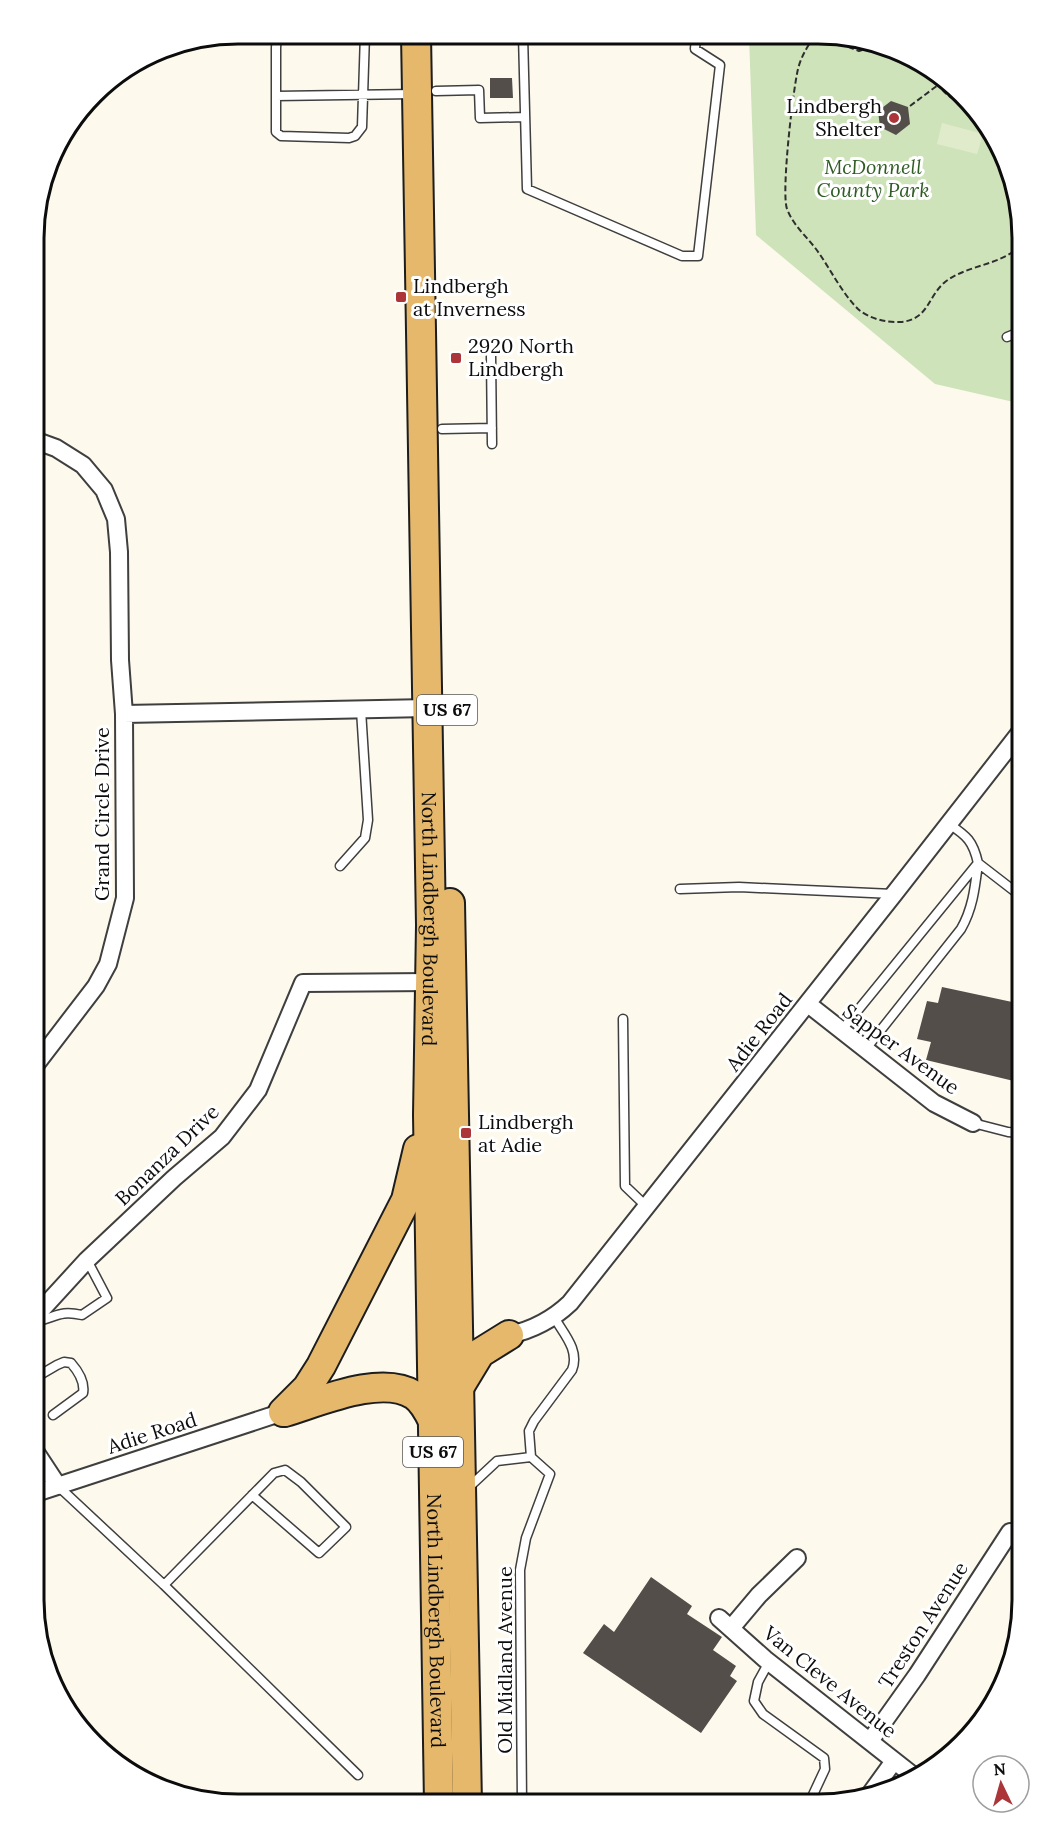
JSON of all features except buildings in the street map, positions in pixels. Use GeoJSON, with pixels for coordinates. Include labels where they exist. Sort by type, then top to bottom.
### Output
{"type":"FeatureCollection","features":[{"type":"Feature","properties":{"kind":"highway","name":"North Lindbergh Boulevard"},"geometry":{"type":"LineString","coordinates":[[418,44],[427,93],[442,429],[467,1794]]}},
{"type":"Feature","properties":{"kind":"highway","name":"North Lindbergh Boulevard"},"geometry":{"type":"LineString","coordinates":[[434,44],[427,93],[431,982],[428,1115],[437,1794]]}},
{"type":"Feature","properties":{"kind":"highway"},"geometry":{"type":"LineString","coordinates":[[284,1412],[307,1388],[321,1366],[405,1200],[428,1115]]}},
{"type":"Feature","properties":{"kind":"highway"},"geometry":{"type":"LineString","coordinates":[[458,1302],[467,1318],[480,1329],[509,1335]]}},
{"type":"Feature","properties":{"kind":"highway"},"geometry":{"type":"LineString","coordinates":[[460,1386],[480,1353],[509,1335]]}},
{"type":"Feature","properties":{"kind":"highway"},"geometry":{"type":"LineString","coordinates":[[284,1412],[357,1390],[380,1387],[400,1389],[414,1395],[428,1409],[433,1421]]}},
{"type":"Feature","properties":{"kind":"street","name":"Grand Circle Drive"},"geometry":{"type":"LineString","coordinates":[[44,444],[56,448],[83,465],[104,490],[116,519],[124,714],[125,898],[108,964],[96,986],[44,1054]]}},
{"type":"Feature","properties":{"kind":"street","name":"Grand Circle Drive"},"geometry":{"type":"LineString","coordinates":[[124,714],[428,708]]}},
{"type":"Feature","properties":{"kind":"street","name":"Adie Road"},"geometry":{"type":"LineString","coordinates":[[509,1335],[534,1329],[554,1317],[570,1303],[1012,743]]}},
{"type":"Feature","properties":{"kind":"street","name":"Bonanza Drive"},"geometry":{"type":"LineString","coordinates":[[44,1309],[87,1260],[174,1178],[222,1137],[258,1090],[303,983],[431,982]]}},
{"type":"Feature","properties":{"kind":"street","name":"Sapper Avenue"},"geometry":{"type":"LineString","coordinates":[[808,1004],[934,1103],[972,1122]]}},
{"type":"Feature","properties":{"kind":"street","name":"Adie Road"},"geometry":{"type":"LineString","coordinates":[[44,1490],[284,1412]]}},
{"type":"Feature","properties":{"kind":"street"},"geometry":{"type":"LineString","coordinates":[[44,1465],[58,1486]]}},
{"type":"Feature","properties":{"kind":"street","name":"Treston Avenue"},"geometry":{"type":"LineString","coordinates":[[870,1741],[917,1675],[1010,1532]]}},
{"type":"Feature","properties":{"kind":"street","name":"Van Cleve Avenue"},"geometry":{"type":"LineString","coordinates":[[797,1558],[759,1595],[725,1622],[769,1662],[909,1772]]}},
{"type":"Feature","properties":{"kind":"street"},"geometry":{"type":"LineString","coordinates":[[877,1785],[894,1761]]}},
{"type":"Feature","properties":{"kind":"lane"},"geometry":{"type":"LineString","coordinates":[[276,44],[276,132],[281,136],[349,138],[355,136],[362,127],[365,44]]}},
{"type":"Feature","properties":{"kind":"lane"},"geometry":{"type":"LineString","coordinates":[[523,44],[527,189],[682,256],[698,256],[720,65],[695,49],[695,44]]}},
{"type":"Feature","properties":{"kind":"lane"},"geometry":{"type":"LineString","coordinates":[[276,96],[479,90],[480,118],[525,117]]}},
{"type":"Feature","properties":{"kind":"lane"},"geometry":{"type":"LineString","coordinates":[[1007,337],[1012,335]]}},
{"type":"Feature","properties":{"kind":"lane"},"geometry":{"type":"LineString","coordinates":[[491,356],[492,444]]}},
{"type":"Feature","properties":{"kind":"lane"},"geometry":{"type":"LineString","coordinates":[[442,429],[492,428]]}},
{"type":"Feature","properties":{"kind":"lane"},"geometry":{"type":"LineString","coordinates":[[340,866],[365,838],[368,820],[361,710]]}},
{"type":"Feature","properties":{"kind":"lane"},"geometry":{"type":"LineString","coordinates":[[865,1050],[961,929],[969,915],[974,897],[978,863],[974,846],[964,834],[949,824]]}},
{"type":"Feature","properties":{"kind":"lane"},"geometry":{"type":"LineString","coordinates":[[978,863],[1012,889]]}},
{"type":"Feature","properties":{"kind":"lane"},"geometry":{"type":"LineString","coordinates":[[841,1031],[978,863]]}},
{"type":"Feature","properties":{"kind":"lane"},"geometry":{"type":"LineString","coordinates":[[680,889],[740,887],[894,894]]}},
{"type":"Feature","properties":{"kind":"lane"},"geometry":{"type":"LineString","coordinates":[[623,1019],[625,1186],[647,1207]]}},
{"type":"Feature","properties":{"kind":"lane"},"geometry":{"type":"LineString","coordinates":[[972,1122],[1011,1132]]}},
{"type":"Feature","properties":{"kind":"lane"},"geometry":{"type":"LineString","coordinates":[[44,1319],[65,1312],[82,1315],[107,1298],[87,1260]]}},
{"type":"Feature","properties":{"kind":"lane"},"geometry":{"type":"LineString","coordinates":[[462,1494],[498,1461],[531,1457],[529,1431],[572,1370],[575,1362],[575,1352],[554,1317]]}},
{"type":"Feature","properties":{"kind":"lane"},"geometry":{"type":"LineString","coordinates":[[44,1374],[64,1362],[71,1363],[83,1384],[83,1393],[52,1415]]}},
{"type":"Feature","properties":{"kind":"lane","name":"Old Midland Avenue"},"geometry":{"type":"LineString","coordinates":[[522,1794],[520,1570],[526,1538],[550,1474],[531,1457]]}},
{"type":"Feature","properties":{"kind":"lane"},"geometry":{"type":"LineString","coordinates":[[164,1585],[252,1495],[274,1473],[285,1470],[301,1482],[346,1527],[319,1553],[252,1495]]}},
{"type":"Feature","properties":{"kind":"lane"},"geometry":{"type":"LineString","coordinates":[[58,1486],[164,1585],[358,1775]]}},
{"type":"Feature","properties":{"kind":"lane"},"geometry":{"type":"LineString","coordinates":[[769,1662],[758,1682],[754,1701],[763,1714],[824,1758],[825,1769],[815,1794]]}},
{"type":"Feature","properties":{"kind":"path"},"geometry":{"type":"LineString","coordinates":[[809,44],[797,79],[785,184],[787,209],[798,228],[816,249],[859,310],[876,319],[909,321],[921,315],[944,283],[959,274],[1012,252]]}},
{"type":"Feature","properties":{"kind":"path"},"geometry":{"type":"LineString","coordinates":[[844,45],[859,51],[864,49]]}},
{"type":"Feature","properties":{"kind":"path"},"geometry":{"type":"LineString","coordinates":[[910,106],[937,85]]}},
{"type":"Feature","properties":{"kind":"path"},"geometry":{"type":"LineString","coordinates":[[940,87],[952,98]]}},
{"type":"Feature","properties":{"kind":"green space","name":"McDonnell County Park"},"geometry":{"type":"Polygon","coordinates":[[[749,44],[818,44],[856,47],[904,63],[925,76],[963,109],[979,130],[992,151],[1008,199],[1012,237],[1012,402],[935,384],[756,235],[749,44]]]}},
{"type":"Feature","properties":{"kind":"green space"},"geometry":{"type":"Polygon","coordinates":[[[942,123],[983,136],[977,154],[937,144],[942,123]]]}},
{"type":"Feature","properties":{"kind":"place","name":"Lindbergh Shelter"},"geometry":{"type":"Point","coordinates":[894,118]}},
{"type":"Feature","properties":{"kind":"place","name":"Lindbergh at Inverness"},"geometry":{"type":"Point","coordinates":[401,297]}},
{"type":"Feature","properties":{"kind":"place","name":"2920 North Lindbergh"},"geometry":{"type":"Point","coordinates":[456,358]}},
{"type":"Feature","properties":{"kind":"place","name":"Lindbergh at Adie"},"geometry":{"type":"Point","coordinates":[466,1133]}}]}
